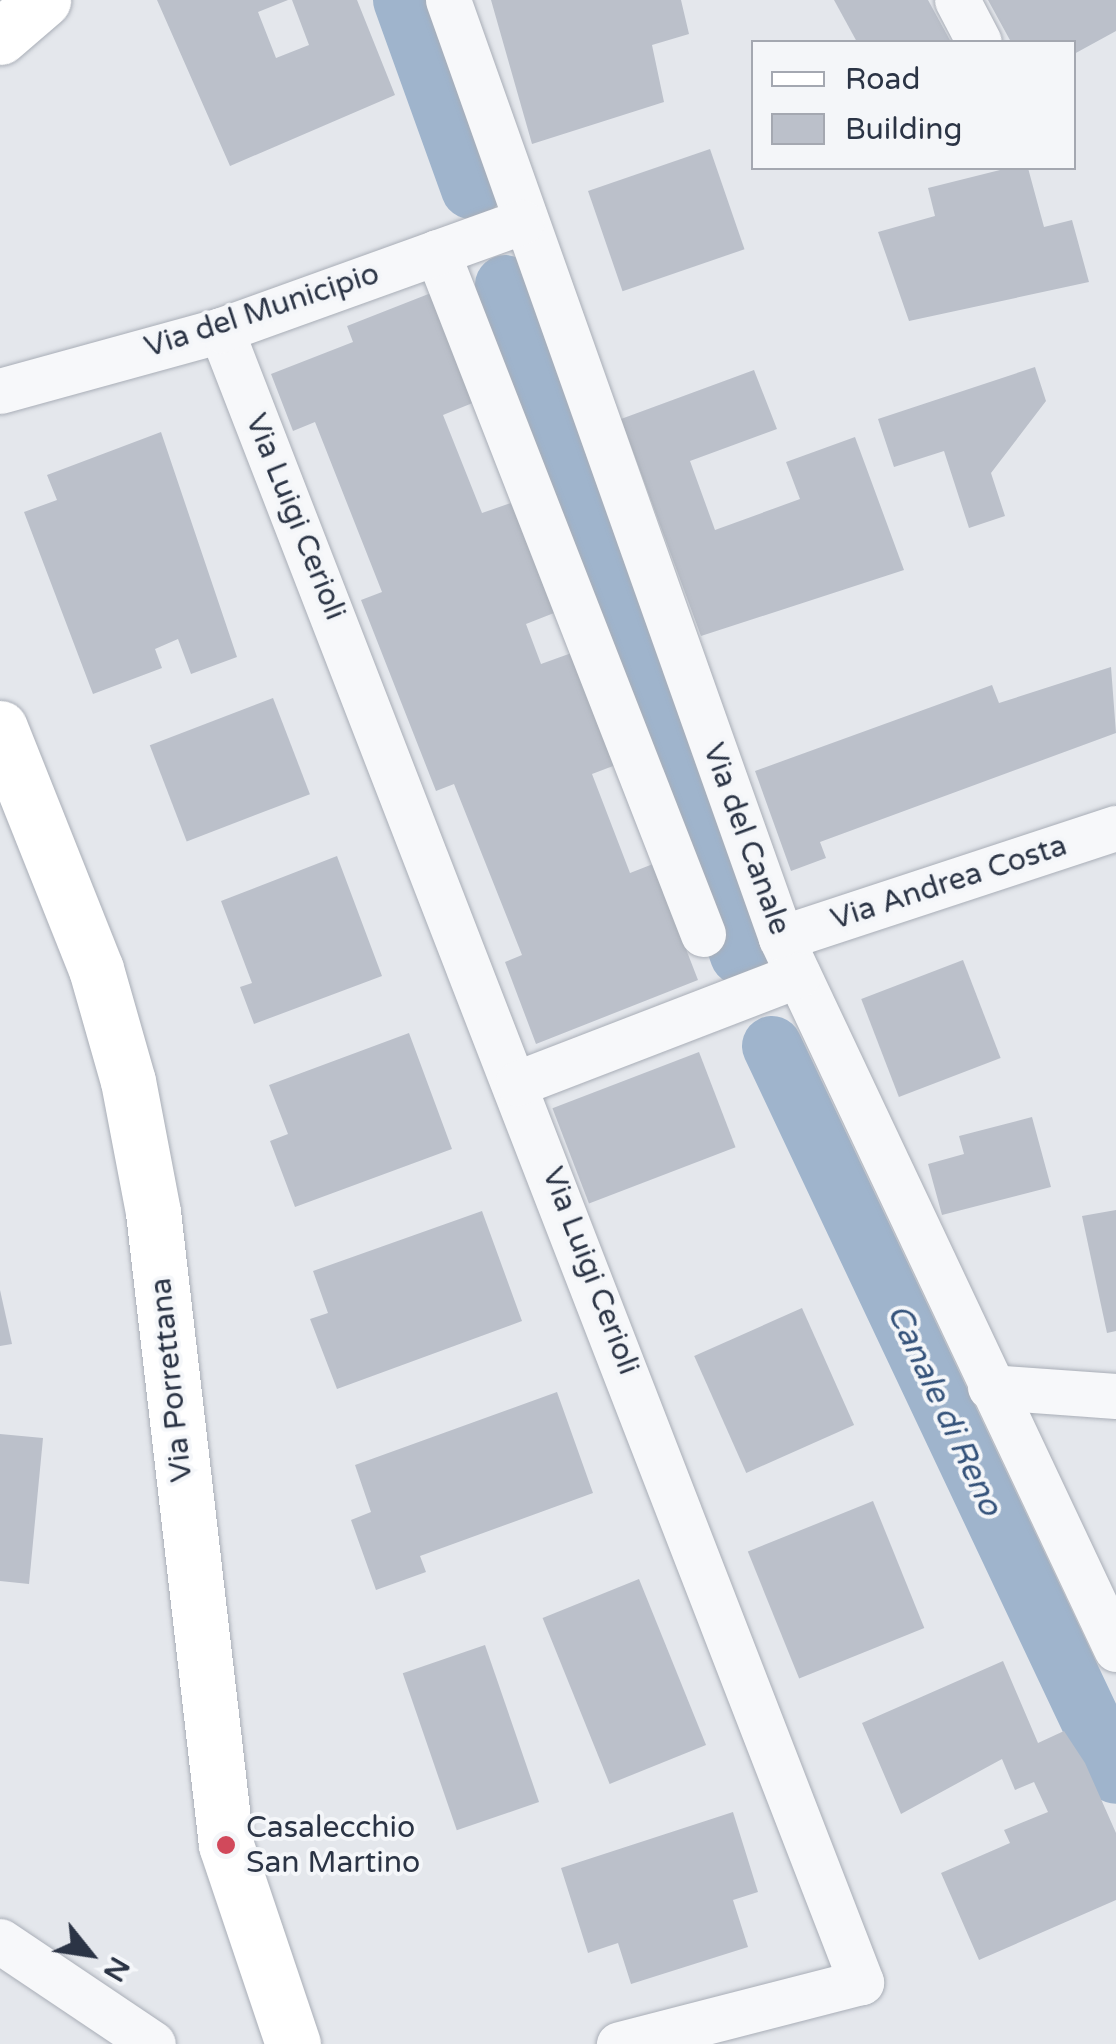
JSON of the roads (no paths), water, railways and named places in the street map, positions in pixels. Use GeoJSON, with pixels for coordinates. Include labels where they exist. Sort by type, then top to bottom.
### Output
{"type":"FeatureCollection","features":[{"type":"Feature","properties":{"kind":"main road"},"geometry":{"type":"LineString","coordinates":[[0,37],[42,0]]}},
{"type":"Feature","properties":{"kind":"main road","name":"Via Porrettana"},"geometry":{"type":"LineString","coordinates":[[0,728],[96,969],[128,1082],[153,1212],[226,1845],[292,2044]]}},
{"type":"Feature","properties":{"kind":"street","name":"Via del Canale"},"geometry":{"type":"LineString","coordinates":[[448,0],[521,222],[789,957],[1116,1649]]}},
{"type":"Feature","properties":{"kind":"street"},"geometry":{"type":"LineString","coordinates":[[958,0],[978,40]]}},
{"type":"Feature","properties":{"kind":"street","name":"Via del Municipio"},"geometry":{"type":"LineString","coordinates":[[0,391],[221,330],[521,222]]}},
{"type":"Feature","properties":{"kind":"street"},"geometry":{"type":"LineString","coordinates":[[437,252],[702,934]]}},
{"type":"Feature","properties":{"kind":"street","name":"Via Luigi Cerioli"},"geometry":{"type":"LineString","coordinates":[[221,330],[518,1083],[861,1982],[619,2044]]}},
{"type":"Feature","properties":{"kind":"street","name":"Via Andrea Costa"},"geometry":{"type":"LineString","coordinates":[[518,1083],[789,957],[1116,828]]}},
{"type":"Feature","properties":{"kind":"street"},"geometry":{"type":"LineString","coordinates":[[990,1387],[1116,1396]]}},
{"type":"Feature","properties":{"kind":"street"},"geometry":{"type":"LineString","coordinates":[[0,1941],[154,2044]]}},
{"type":"Feature","properties":{"kind":"waterway"},"geometry":{"type":"LineString","coordinates":[[403,0],[471,189]]}},
{"type":"Feature","properties":{"kind":"waterway"},"geometry":{"type":"LineString","coordinates":[[505,285],[740,955]]}},
{"type":"Feature","properties":{"kind":"waterway","name":"Canale di Reno"},"geometry":{"type":"LineString","coordinates":[[772,1046],[1116,1774]]}},
{"type":"Feature","properties":{"kind":"place","name":"Casalecchio San Martino"},"geometry":{"type":"Point","coordinates":[226,1845]}}]}
